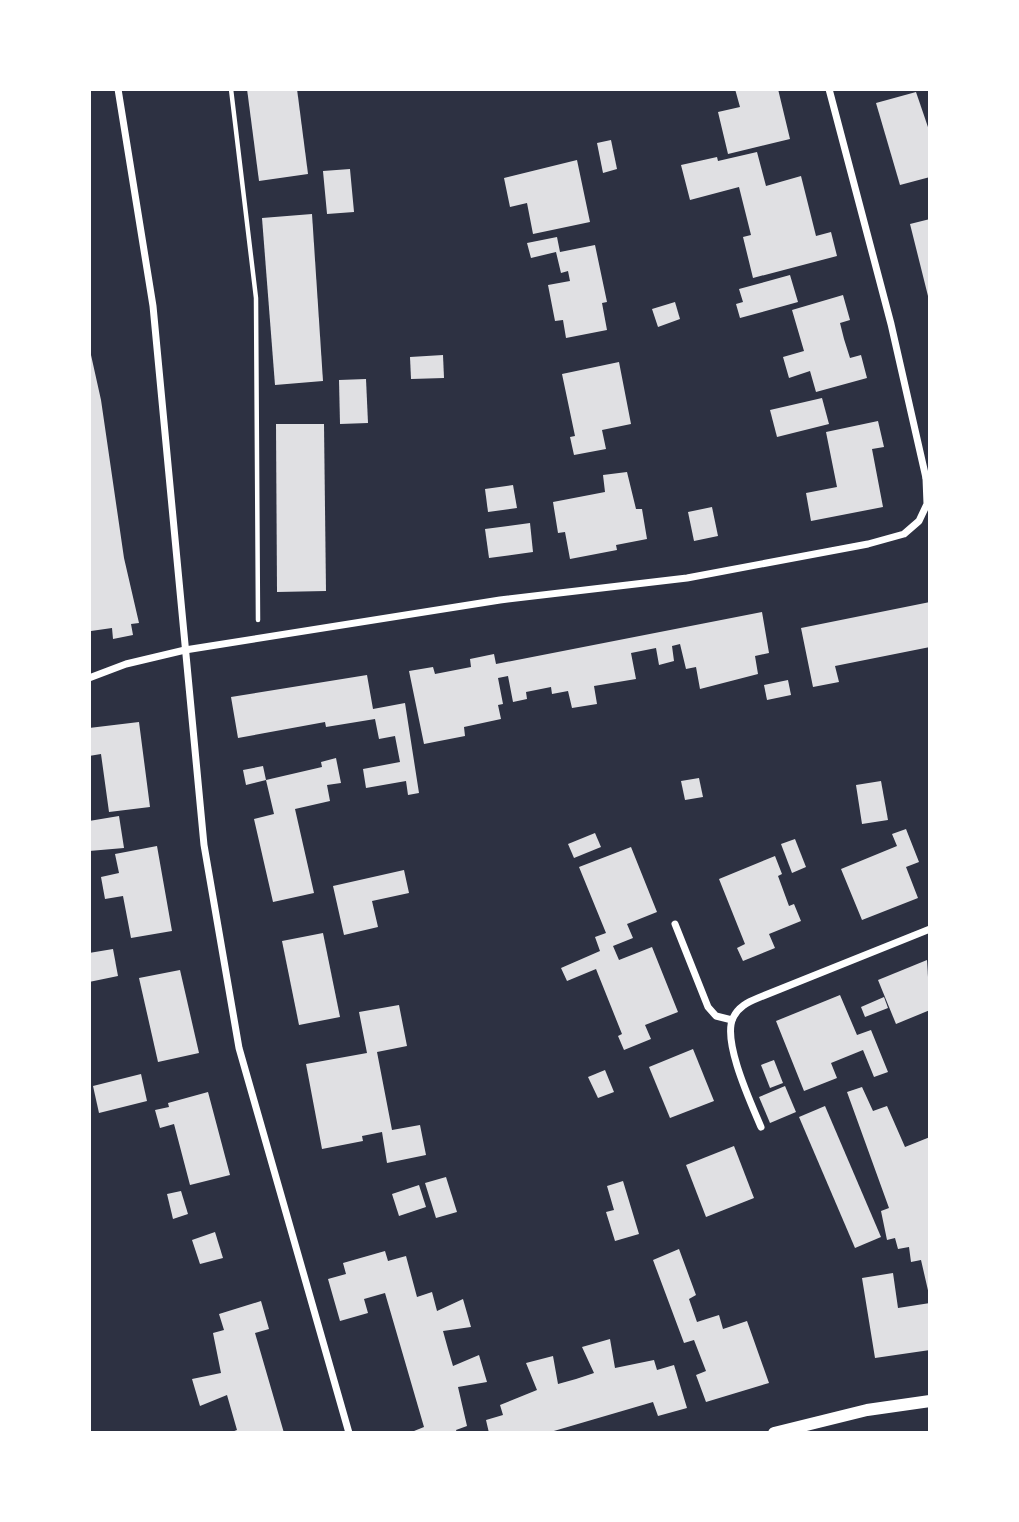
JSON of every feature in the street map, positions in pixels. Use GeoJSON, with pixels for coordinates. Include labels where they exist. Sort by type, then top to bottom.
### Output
{"type":"FeatureCollection","features":[{"type":"Feature","properties":{"kind":"street"},"geometry":{"type":"LineString","coordinates":[[118,89],[153,306],[204,845],[239,1048],[349,1433]]}},
{"type":"Feature","properties":{"kind":"street"},"geometry":{"type":"LineString","coordinates":[[89,678],[126,664],[185,650],[500,600],[687,578],[868,544],[904,534],[919,522],[927,504],[928,478],[891,324],[829,89]]}},
{"type":"Feature","properties":{"kind":"street"},"geometry":{"type":"LineString","coordinates":[[675,924],[708,1007],[716,1016],[732,1020]]}},
{"type":"Feature","properties":{"kind":"street"},"geometry":{"type":"LineString","coordinates":[[761,1127],[736,1060],[730,1032],[732,1020],[739,1009],[751,1001],[930,929]]}},
{"type":"Feature","properties":{"kind":"street"},"geometry":{"type":"LineString","coordinates":[[774,1433],[867,1410],[930,1401]]}},
{"type":"Feature","properties":{"kind":"path"},"geometry":{"type":"LineString","coordinates":[[231,89],[257,298],[258,638]]}},
{"type":"Feature","properties":{"kind":"building"},"geometry":{"type":"Polygon","coordinates":[[[247,89],[297,89],[308,174],[259,181],[247,89]]]}},
{"type":"Feature","properties":{"kind":"building"},"geometry":{"type":"Polygon","coordinates":[[[735,89],[778,89],[790,139],[728,154],[718,112],[740,107],[735,89]]]}},
{"type":"Feature","properties":{"kind":"building"},"geometry":{"type":"Polygon","coordinates":[[[916,92],[930,133],[930,177],[900,185],[876,103],[916,92]]]}},
{"type":"Feature","properties":{"kind":"building"},"geometry":{"type":"Polygon","coordinates":[[[611,140],[617,169],[603,173],[597,143],[611,140]]]}},
{"type":"Feature","properties":{"kind":"building"},"geometry":{"type":"Polygon","coordinates":[[[757,152],[766,186],[801,176],[816,236],[831,232],[837,256],[753,278],[743,237],[751,235],[739,187],[690,200],[681,165],[717,157],[718,161],[757,152]]]}},
{"type":"Feature","properties":{"kind":"building"},"geometry":{"type":"Polygon","coordinates":[[[577,160],[590,222],[533,234],[527,203],[510,207],[504,178],[577,160]]]}},
{"type":"Feature","properties":{"kind":"building"},"geometry":{"type":"Polygon","coordinates":[[[350,169],[354,212],[327,214],[323,171],[350,169]]]}},
{"type":"Feature","properties":{"kind":"building"},"geometry":{"type":"Polygon","coordinates":[[[312,214],[323,381],[275,385],[262,218],[312,214]]]}},
{"type":"Feature","properties":{"kind":"building"},"geometry":{"type":"Polygon","coordinates":[[[930,219],[930,300],[929,300],[910,224],[930,219]]]}},
{"type":"Feature","properties":{"kind":"building"},"geometry":{"type":"Polygon","coordinates":[[[557,237],[560,252],[595,245],[607,302],[602,303],[607,330],[566,338],[563,320],[555,321],[548,285],[570,281],[568,271],[561,273],[556,252],[531,258],[527,243],[557,237]]]}},
{"type":"Feature","properties":{"kind":"building"},"geometry":{"type":"Polygon","coordinates":[[[790,275],[798,302],[740,318],[736,304],[743,302],[739,289],[790,275]]]}},
{"type":"Feature","properties":{"kind":"building"},"geometry":{"type":"Polygon","coordinates":[[[843,295],[850,320],[840,323],[844,339],[850,358],[861,355],[867,378],[816,392],[810,371],[789,378],[783,357],[804,351],[792,310],[843,295]]]}},
{"type":"Feature","properties":{"kind":"building"},"geometry":{"type":"Polygon","coordinates":[[[675,302],[680,319],[658,327],[652,309],[675,302]]]}},
{"type":"Feature","properties":{"kind":"building"},"geometry":{"type":"Polygon","coordinates":[[[89,346],[101,400],[124,558],[139,623],[131,624],[133,635],[113,639],[112,628],[91,631],[89,623],[89,346]]]}},
{"type":"Feature","properties":{"kind":"building"},"geometry":{"type":"Polygon","coordinates":[[[443,355],[444,378],[411,379],[410,357],[443,355]]]}},
{"type":"Feature","properties":{"kind":"building"},"geometry":{"type":"Polygon","coordinates":[[[619,362],[631,424],[602,430],[606,449],[574,455],[570,437],[575,436],[562,374],[619,362]]]}},
{"type":"Feature","properties":{"kind":"building"},"geometry":{"type":"Polygon","coordinates":[[[366,379],[368,423],[340,424],[339,380],[366,379]]]}},
{"type":"Feature","properties":{"kind":"building"},"geometry":{"type":"Polygon","coordinates":[[[822,398],[829,424],[777,437],[770,410],[822,398]]]}},
{"type":"Feature","properties":{"kind":"building"},"geometry":{"type":"Polygon","coordinates":[[[878,421],[884,447],[872,449],[883,507],[811,521],[806,493],[837,487],[826,432],[878,421]]]}},
{"type":"Feature","properties":{"kind":"building"},"geometry":{"type":"Polygon","coordinates":[[[276,424],[324,424],[326,591],[277,592],[276,424]]]}},
{"type":"Feature","properties":{"kind":"building"},"geometry":{"type":"Polygon","coordinates":[[[627,472],[636,509],[642,509],[647,539],[616,545],[617,550],[570,559],[565,532],[558,533],[553,502],[605,492],[603,475],[627,472]]]}},
{"type":"Feature","properties":{"kind":"building"},"geometry":{"type":"Polygon","coordinates":[[[513,485],[517,508],[488,512],[485,489],[513,485]]]}},
{"type":"Feature","properties":{"kind":"building"},"geometry":{"type":"Polygon","coordinates":[[[712,507],[718,536],[694,541],[688,512],[712,507]]]}},
{"type":"Feature","properties":{"kind":"building"},"geometry":{"type":"Polygon","coordinates":[[[530,523],[533,552],[489,558],[485,529],[530,523]]]}},
{"type":"Feature","properties":{"kind":"building"},"geometry":{"type":"Polygon","coordinates":[[[930,602],[930,647],[835,666],[839,682],[813,687],[801,628],[930,602]]]}},
{"type":"Feature","properties":{"kind":"building"},"geometry":{"type":"Polygon","coordinates":[[[762,612],[769,653],[755,656],[758,674],[700,689],[696,667],[686,669],[680,644],[672,646],[674,661],[659,665],[656,648],[631,653],[636,679],[594,686],[597,704],[572,708],[568,691],[552,694],[551,687],[526,692],[527,699],[513,702],[508,676],[498,678],[503,704],[498,705],[501,719],[464,727],[465,736],[424,744],[409,671],[433,667],[435,674],[471,667],[470,659],[494,654],[496,664],[762,612]]]}},
{"type":"Feature","properties":{"kind":"building"},"geometry":{"type":"Polygon","coordinates":[[[367,675],[373,709],[405,703],[419,793],[408,795],[406,781],[366,788],[363,769],[400,762],[395,736],[379,739],[375,719],[326,727],[325,722],[238,738],[231,697],[367,675]]]}},
{"type":"Feature","properties":{"kind":"building"},"geometry":{"type":"Polygon","coordinates":[[[788,680],[791,695],[767,700],[764,685],[788,680]]]}},
{"type":"Feature","properties":{"kind":"building"},"geometry":{"type":"Polygon","coordinates":[[[139,722],[150,807],[109,812],[101,754],[89,756],[89,728],[139,722]]]}},
{"type":"Feature","properties":{"kind":"building"},"geometry":{"type":"Polygon","coordinates":[[[336,758],[341,783],[327,785],[330,801],[295,809],[314,893],[273,902],[254,819],[274,814],[266,780],[322,767],[321,762],[336,758]]]}},
{"type":"Feature","properties":{"kind":"building"},"geometry":{"type":"Polygon","coordinates":[[[263,766],[266,780],[246,785],[243,770],[263,766]]]}},
{"type":"Feature","properties":{"kind":"building"},"geometry":{"type":"Polygon","coordinates":[[[699,778],[703,797],[685,800],[681,781],[699,778]]]}},
{"type":"Feature","properties":{"kind":"building"},"geometry":{"type":"Polygon","coordinates":[[[881,781],[888,820],[862,824],[856,785],[881,781]]]}},
{"type":"Feature","properties":{"kind":"building"},"geometry":{"type":"Polygon","coordinates":[[[119,816],[124,848],[89,851],[89,821],[119,816]]]}},
{"type":"Feature","properties":{"kind":"building"},"geometry":{"type":"Polygon","coordinates":[[[906,829],[919,862],[906,867],[918,898],[862,920],[841,869],[897,846],[892,834],[906,829]]]}},
{"type":"Feature","properties":{"kind":"building"},"geometry":{"type":"Polygon","coordinates":[[[595,833],[601,847],[574,858],[568,844],[595,833]]]}},
{"type":"Feature","properties":{"kind":"building"},"geometry":{"type":"Polygon","coordinates":[[[795,839],[806,867],[792,873],[781,844],[795,839]]]}},
{"type":"Feature","properties":{"kind":"building"},"geometry":{"type":"Polygon","coordinates":[[[157,846],[172,931],[131,938],[123,896],[105,899],[101,877],[119,873],[115,854],[157,846]]]}},
{"type":"Feature","properties":{"kind":"building"},"geometry":{"type":"Polygon","coordinates":[[[631,847],[657,912],[627,924],[633,938],[613,946],[619,960],[652,947],[678,1012],[645,1025],[651,1039],[624,1050],[618,1036],[622,1034],[596,969],[567,981],[561,968],[600,951],[595,937],[606,933],[579,867],[631,847]]]}},
{"type":"Feature","properties":{"kind":"building"},"geometry":{"type":"Polygon","coordinates":[[[775,856],[782,874],[778,876],[789,906],[794,904],[801,921],[769,934],[775,948],[743,961],[737,948],[745,944],[719,879],[775,856]]]}},
{"type":"Feature","properties":{"kind":"building"},"geometry":{"type":"Polygon","coordinates":[[[404,870],[409,893],[372,901],[378,927],[344,935],[333,886],[404,870]]]}},
{"type":"Feature","properties":{"kind":"building"},"geometry":{"type":"Polygon","coordinates":[[[323,933],[340,1017],[299,1025],[282,941],[323,933]]]}},
{"type":"Feature","properties":{"kind":"building"},"geometry":{"type":"Polygon","coordinates":[[[113,949],[118,976],[89,982],[89,953],[113,949]]]}},
{"type":"Feature","properties":{"kind":"building"},"geometry":{"type":"Polygon","coordinates":[[[927,960],[930,1010],[896,1024],[878,980],[927,960]]]}},
{"type":"Feature","properties":{"kind":"building"},"geometry":{"type":"Polygon","coordinates":[[[180,970],[199,1053],[158,1062],[139,978],[180,970]]]}},
{"type":"Feature","properties":{"kind":"building"},"geometry":{"type":"Polygon","coordinates":[[[840,995],[857,1035],[871,1030],[888,1072],[874,1077],[863,1050],[831,1063],[837,1078],[804,1091],[776,1021],[840,995]]]}},
{"type":"Feature","properties":{"kind":"building"},"geometry":{"type":"Polygon","coordinates":[[[884,997],[888,1008],[865,1017],[861,1007],[884,997]]]}},
{"type":"Feature","properties":{"kind":"building"},"geometry":{"type":"Polygon","coordinates":[[[399,1005],[407,1046],[377,1052],[392,1130],[420,1125],[426,1155],[387,1163],[382,1132],[362,1136],[363,1141],[322,1149],[306,1064],[367,1053],[359,1012],[399,1005]]]}},
{"type":"Feature","properties":{"kind":"building"},"geometry":{"type":"Polygon","coordinates":[[[693,1049],[714,1101],[670,1118],[649,1067],[693,1049]]]}},
{"type":"Feature","properties":{"kind":"building"},"geometry":{"type":"Polygon","coordinates":[[[774,1060],[783,1083],[770,1088],[761,1065],[774,1060]]]}},
{"type":"Feature","properties":{"kind":"building"},"geometry":{"type":"Polygon","coordinates":[[[605,1070],[614,1092],[598,1098],[588,1077],[605,1070]]]}},
{"type":"Feature","properties":{"kind":"building"},"geometry":{"type":"Polygon","coordinates":[[[141,1074],[147,1101],[99,1113],[93,1086],[141,1074]]]}},
{"type":"Feature","properties":{"kind":"building"},"geometry":{"type":"Polygon","coordinates":[[[785,1086],[796,1112],[770,1123],[759,1097],[785,1086]]]}},
{"type":"Feature","properties":{"kind":"building"},"geometry":{"type":"Polygon","coordinates":[[[862,1087],[873,1111],[887,1106],[905,1147],[930,1137],[930,1299],[921,1260],[911,1262],[909,1247],[898,1249],[895,1238],[887,1240],[881,1211],[889,1208],[847,1092],[862,1087]]]}},
{"type":"Feature","properties":{"kind":"building"},"geometry":{"type":"Polygon","coordinates":[[[208,1092],[230,1175],[190,1185],[174,1124],[160,1128],[155,1110],[169,1107],[168,1103],[208,1092]]]}},
{"type":"Feature","properties":{"kind":"building"},"geometry":{"type":"Polygon","coordinates":[[[825,1106],[881,1237],[855,1248],[799,1117],[825,1106]]]}},
{"type":"Feature","properties":{"kind":"building"},"geometry":{"type":"Polygon","coordinates":[[[734,1146],[754,1198],[706,1217],[686,1165],[734,1146]]]}},
{"type":"Feature","properties":{"kind":"building"},"geometry":{"type":"Polygon","coordinates":[[[446,1177],[457,1212],[436,1218],[425,1183],[446,1177]]]}},
{"type":"Feature","properties":{"kind":"building"},"geometry":{"type":"Polygon","coordinates":[[[623,1181],[639,1234],[615,1241],[606,1212],[614,1210],[607,1186],[623,1181]]]}},
{"type":"Feature","properties":{"kind":"building"},"geometry":{"type":"Polygon","coordinates":[[[419,1185],[426,1207],[399,1216],[392,1194],[419,1185]]]}},
{"type":"Feature","properties":{"kind":"building"},"geometry":{"type":"Polygon","coordinates":[[[181,1191],[188,1214],[173,1219],[167,1194],[181,1191]]]}},
{"type":"Feature","properties":{"kind":"building"},"geometry":{"type":"Polygon","coordinates":[[[215,1232],[223,1258],[200,1264],[192,1240],[215,1232]]]}},
{"type":"Feature","properties":{"kind":"building"},"geometry":{"type":"Polygon","coordinates":[[[679,1249],[696,1295],[689,1299],[697,1322],[719,1315],[723,1329],[747,1321],[769,1383],[706,1402],[696,1375],[706,1371],[694,1340],[684,1343],[653,1260],[679,1249]]]}},
{"type":"Feature","properties":{"kind":"building"},"geometry":{"type":"Polygon","coordinates":[[[385,1251],[388,1261],[406,1256],[417,1297],[432,1292],[437,1311],[463,1299],[471,1327],[443,1331],[448,1349],[453,1366],[479,1355],[487,1382],[458,1387],[467,1426],[456,1430],[457,1433],[409,1433],[424,1427],[385,1293],[364,1299],[368,1313],[340,1321],[328,1279],[346,1274],[343,1263],[385,1251]]]}},
{"type":"Feature","properties":{"kind":"building"},"geometry":{"type":"Polygon","coordinates":[[[893,1273],[898,1308],[930,1303],[930,1350],[875,1358],[862,1278],[893,1273]]]}},
{"type":"Feature","properties":{"kind":"building"},"geometry":{"type":"Polygon","coordinates":[[[261,1301],[269,1329],[255,1333],[284,1433],[229,1433],[237,1430],[227,1395],[200,1406],[192,1379],[221,1373],[213,1333],[224,1330],[219,1314],[261,1301]]]}},
{"type":"Feature","properties":{"kind":"building"},"geometry":{"type":"Polygon","coordinates":[[[610,1339],[615,1368],[654,1360],[657,1370],[674,1365],[687,1408],[658,1416],[653,1402],[547,1433],[489,1433],[486,1420],[503,1415],[500,1405],[537,1390],[526,1363],[553,1356],[558,1384],[576,1379],[594,1373],[582,1347],[610,1339]]]}}]}
